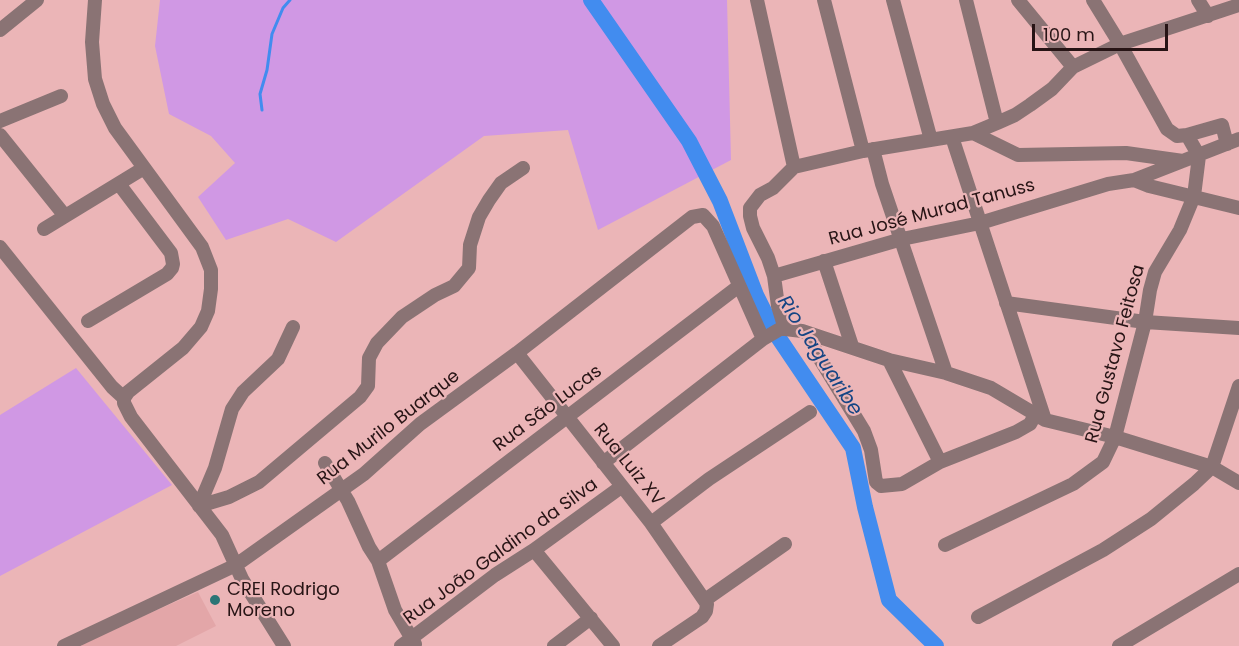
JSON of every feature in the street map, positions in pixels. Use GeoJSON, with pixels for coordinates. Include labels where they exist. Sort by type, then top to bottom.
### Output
{"type":"FeatureCollection","features":[{"type":"Feature","properties":{"kind":"street"},"geometry":{"type":"LineString","coordinates":[[0,30],[37,0]]}},
{"type":"Feature","properties":{"kind":"street"},"geometry":{"type":"LineString","coordinates":[[95,0],[92,42],[95,79],[103,104],[115,128],[202,247],[211,270],[208,311],[201,327],[183,348],[128,392],[124,403],[131,417],[222,536],[242,579],[284,646]]}},
{"type":"Feature","properties":{"kind":"street"},"geometry":{"type":"LineString","coordinates":[[757,0],[794,167]]}},
{"type":"Feature","properties":{"kind":"street"},"geometry":{"type":"LineString","coordinates":[[824,0],[868,150],[902,239],[946,373]]}},
{"type":"Feature","properties":{"kind":"street"},"geometry":{"type":"LineString","coordinates":[[893,0],[931,140]]}},
{"type":"Feature","properties":{"kind":"street"},"geometry":{"type":"LineString","coordinates":[[966,0],[997,123]]}},
{"type":"Feature","properties":{"kind":"street"},"geometry":{"type":"LineString","coordinates":[[1018,0],[1073,67]]}},
{"type":"Feature","properties":{"kind":"street"},"geometry":{"type":"LineString","coordinates":[[1093,0],[1167,129],[1177,136],[1222,125],[1233,142],[1134,180]]}},
{"type":"Feature","properties":{"kind":"street"},"geometry":{"type":"LineString","coordinates":[[1198,0],[1208,16]]}},
{"type":"Feature","properties":{"kind":"street"},"geometry":{"type":"LineString","coordinates":[[774,333],[778,306],[774,276],[753,228],[750,208],[760,195],[773,188],[794,167],[868,150],[973,133],[1015,115],[1052,88],[1073,67],[1120,44],[1239,5]]}},
{"type":"Feature","properties":{"kind":"street"},"geometry":{"type":"LineString","coordinates":[[0,121],[61,96]]}},
{"type":"Feature","properties":{"kind":"street"},"geometry":{"type":"LineString","coordinates":[[973,133],[1018,155],[1126,153],[1185,162]]}},
{"type":"Feature","properties":{"kind":"street"},"geometry":{"type":"LineString","coordinates":[[0,135],[65,216]]}},
{"type":"Feature","properties":{"kind":"street"},"geometry":{"type":"LineString","coordinates":[[1187,135],[1199,156]]}},
{"type":"Feature","properties":{"kind":"street"},"geometry":{"type":"LineString","coordinates":[[952,136],[1040,417]]}},
{"type":"Feature","properties":{"kind":"street","name":"Rua Gustavo Feitosa"},"geometry":{"type":"LineString","coordinates":[[945,545],[1073,484],[1103,462],[1115,437],[1145,322],[1155,272],[1180,230],[1194,196],[1199,156]]}},
{"type":"Feature","properties":{"kind":"street"},"geometry":{"type":"LineString","coordinates":[[44,229],[144,168]]}},
{"type":"Feature","properties":{"kind":"street"},"geometry":{"type":"LineString","coordinates":[[199,506],[230,497],[259,482],[360,397],[368,386],[369,358],[377,343],[402,317],[435,295],[454,286],[469,268],[470,245],[479,217],[501,183],[523,168]]}},
{"type":"Feature","properties":{"kind":"street"},"geometry":{"type":"LineString","coordinates":[[1134,180],[1149,186],[1239,208]]}},
{"type":"Feature","properties":{"kind":"street","name":"Rua José Murad Tanuss"},"geometry":{"type":"LineString","coordinates":[[774,276],[902,239],[980,223],[1108,183],[1134,180]]}},
{"type":"Feature","properties":{"kind":"street"},"geometry":{"type":"LineString","coordinates":[[88,321],[167,274],[174,264],[171,253],[118,183]]}},
{"type":"Feature","properties":{"kind":"street","name":"Rua Murilo Buarque"},"geometry":{"type":"LineString","coordinates":[[64,646],[236,566],[364,474],[420,424],[517,353],[693,217],[702,215],[709,220],[740,286]]}},
{"type":"Feature","properties":{"kind":"street"},"geometry":{"type":"LineString","coordinates":[[0,247],[112,387],[124,398]]}},
{"type":"Feature","properties":{"kind":"street"},"geometry":{"type":"LineString","coordinates":[[824,261],[852,346]]}},
{"type":"Feature","properties":{"kind":"street"},"geometry":{"type":"LineString","coordinates":[[740,286],[774,333]]}},
{"type":"Feature","properties":{"kind":"street","name":"Rua São Lucas"},"geometry":{"type":"LineString","coordinates":[[378,561],[740,286]]}},
{"type":"Feature","properties":{"kind":"street"},"geometry":{"type":"LineString","coordinates":[[1006,303],[1145,322],[1239,328]]}},
{"type":"Feature","properties":{"kind":"street"},"geometry":{"type":"LineString","coordinates":[[199,506],[215,468],[232,409],[243,392],[278,358],[293,327]]}},
{"type":"Feature","properties":{"kind":"street"},"geometry":{"type":"LineString","coordinates":[[774,333],[808,333],[889,360],[946,373],[991,388],[1040,417],[1212,467],[1239,483]]}},
{"type":"Feature","properties":{"kind":"street","name":"Rua João Galdino da Silva"},"geometry":{"type":"LineString","coordinates":[[603,463],[774,333]]}},
{"type":"Feature","properties":{"kind":"street"},"geometry":{"type":"LineString","coordinates":[[808,333],[817,354],[864,431],[871,450],[878,484],[885,487],[902,484],[940,462],[1017,432],[1040,417]]}},
{"type":"Feature","properties":{"kind":"street","name":"Rua Luiz XV"},"geometry":{"type":"LineString","coordinates":[[517,353],[651,523],[706,602]]}},
{"type":"Feature","properties":{"kind":"street"},"geometry":{"type":"LineString","coordinates":[[889,360],[940,462]]}},
{"type":"Feature","properties":{"kind":"street"},"geometry":{"type":"LineString","coordinates":[[978,617],[1103,550],[1152,519],[1194,484],[1212,467],[1239,387]]}},
{"type":"Feature","properties":{"kind":"street"},"geometry":{"type":"LineString","coordinates":[[651,523],[709,479],[810,412]]}},
{"type":"Feature","properties":{"kind":"street"},"geometry":{"type":"LineString","coordinates":[[326,464],[342,490],[369,548],[378,561],[409,644]]}},
{"type":"Feature","properties":{"kind":"street","name":"Rua João Galdino da Silva"},"geometry":{"type":"LineString","coordinates":[[409,644],[495,575],[534,550],[621,487]]}},
{"type":"Feature","properties":{"kind":"street"},"geometry":{"type":"LineString","coordinates":[[659,646],[702,617],[706,611],[706,602],[785,544]]}},
{"type":"Feature","properties":{"kind":"street"},"geometry":{"type":"LineString","coordinates":[[534,550],[613,646]]}},
{"type":"Feature","properties":{"kind":"street"},"geometry":{"type":"LineString","coordinates":[[1119,646],[1239,574]]}},
{"type":"Feature","properties":{"kind":"street"},"geometry":{"type":"LineString","coordinates":[[554,646],[591,618]]}},
{"type":"Feature","properties":{"kind":"shaded area"},"geometry":{"type":"Polygon","coordinates":[[[160,0],[727,0],[731,160],[598,230],[568,130],[484,136],[336,242],[288,219],[226,240],[198,197],[235,163],[211,136],[169,114],[155,46],[160,0]]]}},
{"type":"Feature","properties":{"kind":"shaded area"},"geometry":{"type":"Polygon","coordinates":[[[76,368],[172,485],[0,576],[0,415],[76,368]]]}},
{"type":"Feature","properties":{"kind":"shaded area"},"geometry":{"type":"Polygon","coordinates":[[[198,592],[216,626],[176,646],[82,646],[82,643],[198,592]]]}},
{"type":"Feature","properties":{"kind":"waterway"},"geometry":{"type":"LineString","coordinates":[[262,110],[260,94],[267,70],[272,34],[283,8],[290,0]]}},
{"type":"Feature","properties":{"kind":"waterway","name":"Rio Jaguaribe"},"geometry":{"type":"LineString","coordinates":[[591,0],[689,141],[720,201],[756,295],[774,331],[853,448],[865,507],[889,600],[936,646]]}},
{"type":"Feature","properties":{"kind":"place","name":"CREI Rodrigo Moreno"},"geometry":{"type":"Point","coordinates":[215,600]}}]}
